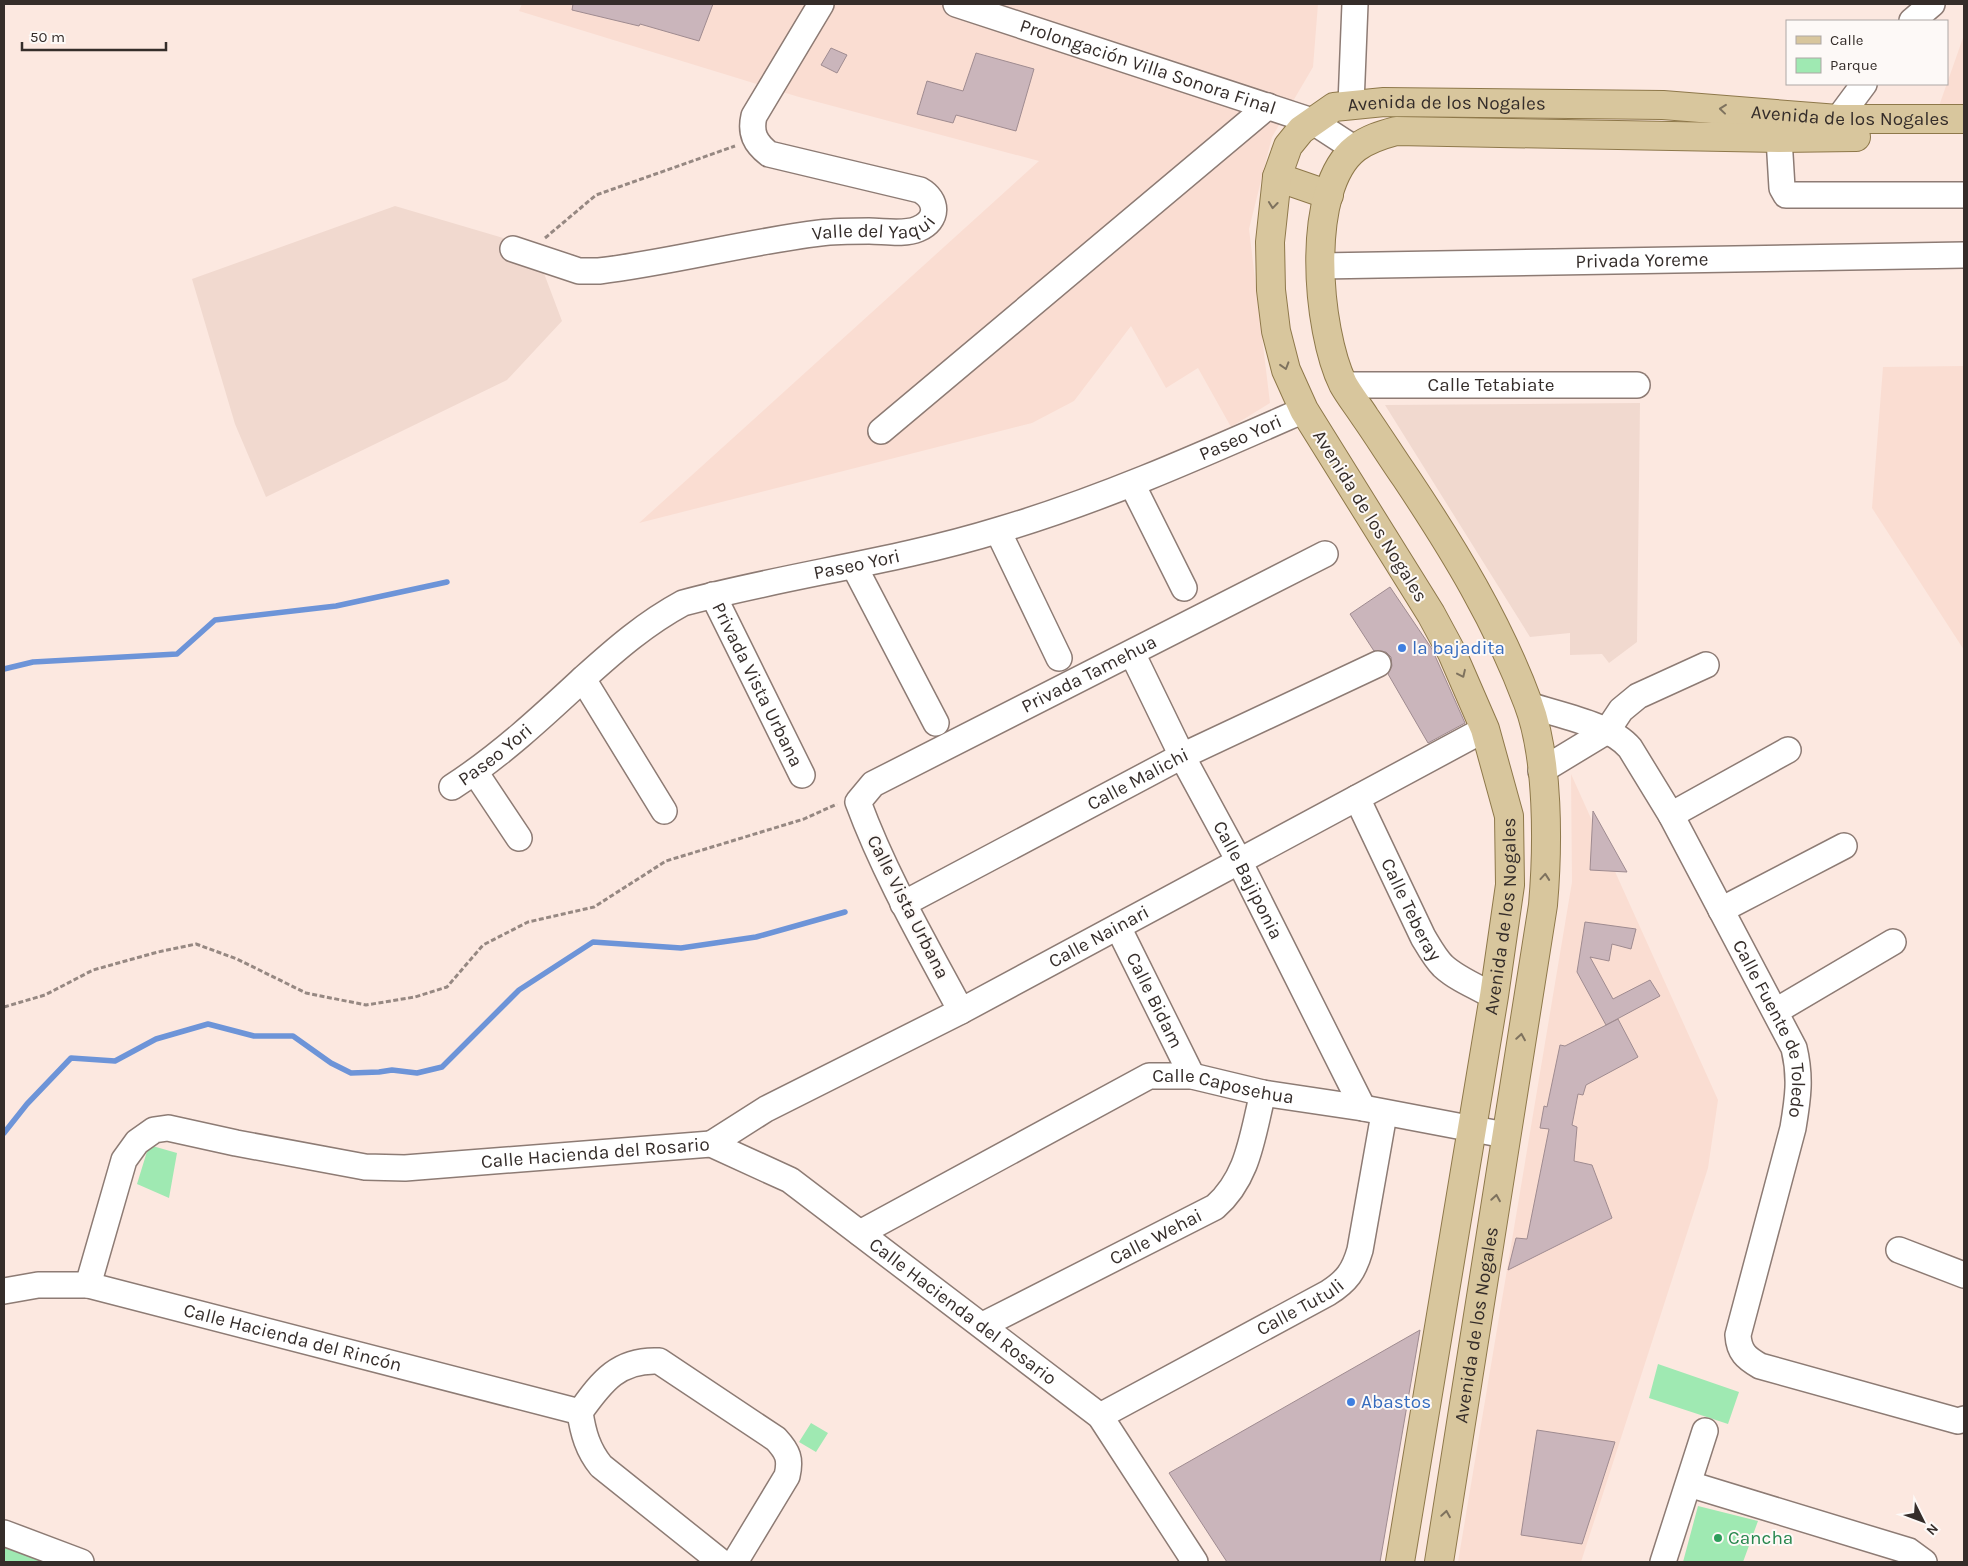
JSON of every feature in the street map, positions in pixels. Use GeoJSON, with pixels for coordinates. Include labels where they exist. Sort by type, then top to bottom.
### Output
{"type":"FeatureCollection","features":[{"type":"Feature","properties":{"kind":"main road","name":"Avenida de los Nogales"},"geometry":{"type":"LineString","coordinates":[[1400,1562],[1494,996],[1510,886],[1509,816],[1485,729],[1452,652],[1431,614],[1304,410],[1286,370],[1276,331],[1270,242],[1277,177],[1288,146],[1312,121],[1334,107],[1351,104],[1422,101],[1663,105],[1838,119],[1964,119]]}},
{"type":"Feature","properties":{"kind":"main road","name":"Avenida de los Nogales"},"geometry":{"type":"LineString","coordinates":[[1439,1562],[1505,1135],[1543,905],[1547,859],[1541,771],[1539,745],[1529,705],[1507,650],[1480,594],[1344,385],[1332,353],[1325,321],[1320,246],[1334,177],[1354,149],[1377,136],[1396,131],[1779,138],[1964,136]]}},
{"type":"Feature","properties":{"kind":"main road"},"geometry":{"type":"LineString","coordinates":[[1277,177],[1330,195]]}},
{"type":"Feature","properties":{"kind":"street"},"geometry":{"type":"LineString","coordinates":[[755,139],[752,128],[754,116],[821,4]]}},
{"type":"Feature","properties":{"kind":"street","name":"Prolongación Villa Sonora Final"},"geometry":{"type":"LineString","coordinates":[[956,4],[1312,121],[1354,149]]}},
{"type":"Feature","properties":{"kind":"street"},"geometry":{"type":"LineString","coordinates":[[1351,104],[1355,4]]}},
{"type":"Feature","properties":{"kind":"street"},"geometry":{"type":"LineString","coordinates":[[1913,20],[1932,4]]}},
{"type":"Feature","properties":{"kind":"street"},"geometry":{"type":"LineString","coordinates":[[1838,119],[1863,85]]}},
{"type":"Feature","properties":{"kind":"street"},"geometry":{"type":"LineString","coordinates":[[881,431],[1268,106]]}},
{"type":"Feature","properties":{"kind":"street"},"geometry":{"type":"LineString","coordinates":[[1779,138],[1782,188],[1786,195],[1964,195]]}},
{"type":"Feature","properties":{"kind":"street","name":"Valle del Yaqui"},"geometry":{"type":"LineString","coordinates":[[513,250],[579,271],[599,271],[770,240],[822,233],[907,232],[918,230],[927,224],[932,216],[933,202],[929,195],[920,190],[769,154],[755,139]]}},
{"type":"Feature","properties":{"kind":"street","name":"Privada Yoreme"},"geometry":{"type":"LineString","coordinates":[[1320,266],[1964,255]]}},
{"type":"Feature","properties":{"kind":"street","name":"Calle Tetabiate"},"geometry":{"type":"LineString","coordinates":[[1344,385],[1637,385]]}},
{"type":"Feature","properties":{"kind":"street","name":"Paseo Yori"},"geometry":{"type":"LineString","coordinates":[[452,787],[475,772],[629,638],[657,617],[683,603],[854,566],[998,531],[1132,484],[1304,410]]}},
{"type":"Feature","properties":{"kind":"street"},"geometry":{"type":"LineString","coordinates":[[1132,484],[1184,588]]}},
{"type":"Feature","properties":{"kind":"street"},"geometry":{"type":"LineString","coordinates":[[998,531],[1059,658]]}},
{"type":"Feature","properties":{"kind":"street","name":"Privada Tamehua"},"geometry":{"type":"LineString","coordinates":[[858,802],[873,784],[1325,554]]}},
{"type":"Feature","properties":{"kind":"street"},"geometry":{"type":"LineString","coordinates":[[854,566],[936,723]]}},
{"type":"Feature","properties":{"kind":"street","name":"Privada Vista Urbana"},"geometry":{"type":"LineString","coordinates":[[713,595],[802,775]]}},
{"type":"Feature","properties":{"kind":"street","name":"Calle Bajiponia"},"geometry":{"type":"LineString","coordinates":[[1132,653],[1182,756],[1373,1111]]}},
{"type":"Feature","properties":{"kind":"street","name":"Calle Malichi"},"geometry":{"type":"LineString","coordinates":[[903,904],[1182,756],[1378,664]]}},
{"type":"Feature","properties":{"kind":"street"},"geometry":{"type":"LineString","coordinates":[[1541,771],[1607,731],[1621,710],[1638,696],[1706,665]]}},
{"type":"Feature","properties":{"kind":"street"},"geometry":{"type":"LineString","coordinates":[[583,679],[664,811]]}},
{"type":"Feature","properties":{"kind":"street","name":"Calle Fuente de Toledo"},"geometry":{"type":"LineString","coordinates":[[1529,705],[1607,731],[1625,741],[1671,815],[1794,1048],[1800,1072],[1798,1099],[1793,1128],[1738,1335],[1739,1345],[1745,1357],[1760,1366],[1958,1421],[1964,1419]]}},
{"type":"Feature","properties":{"kind":"street","name":"Calle Nainari"},"geometry":{"type":"LineString","coordinates":[[711,1144],[766,1110],[961,1011],[1485,729]]}},
{"type":"Feature","properties":{"kind":"street"},"geometry":{"type":"LineString","coordinates":[[1671,815],[1788,750]]}},
{"type":"Feature","properties":{"kind":"street"},"geometry":{"type":"LineString","coordinates":[[475,772],[519,838]]}},
{"type":"Feature","properties":{"kind":"street","name":"Calle Teberay"},"geometry":{"type":"LineString","coordinates":[[1356,798],[1422,937],[1431,950],[1443,966],[1459,978],[1494,996]]}},
{"type":"Feature","properties":{"kind":"street","name":"Calle Vista Urbana"},"geometry":{"type":"LineString","coordinates":[[858,802],[872,840],[903,904],[961,1011]]}},
{"type":"Feature","properties":{"kind":"street"},"geometry":{"type":"LineString","coordinates":[[1721,910],[1844,846]]}},
{"type":"Feature","properties":{"kind":"street","name":"Calle Bidam"},"geometry":{"type":"LineString","coordinates":[[1118,927],[1192,1076]]}},
{"type":"Feature","properties":{"kind":"street"},"geometry":{"type":"LineString","coordinates":[[1776,1011],[1893,942]]}},
{"type":"Feature","properties":{"kind":"street","name":"Calle Caposehua"},"geometry":{"type":"LineString","coordinates":[[860,1232],[1149,1076],[1192,1076],[1263,1093],[1373,1111],[1472,1131],[1505,1135]]}},
{"type":"Feature","properties":{"kind":"street","name":"Calle Wehai"},"geometry":{"type":"LineString","coordinates":[[983,1325],[1215,1207],[1228,1195],[1242,1175],[1263,1093]]}},
{"type":"Feature","properties":{"kind":"street","name":"Calle Tutuli"},"geometry":{"type":"LineString","coordinates":[[1100,1416],[1328,1293],[1348,1278],[1355,1268],[1360,1250],[1373,1111]]}},
{"type":"Feature","properties":{"kind":"street","name":"Calle Hacienda del Rosario"},"geometry":{"type":"LineString","coordinates":[[88,1285],[124,1160],[137,1142],[154,1130],[168,1128],[236,1143],[365,1167],[405,1168],[711,1144],[790,1180],[983,1325],[1100,1416],[1195,1562]]}},
{"type":"Feature","properties":{"kind":"street"},"geometry":{"type":"LineString","coordinates":[[1899,1250],[1964,1275]]}},
{"type":"Feature","properties":{"kind":"street","name":"Calle Hacienda del Rincón"},"geometry":{"type":"LineString","coordinates":[[4,1291],[38,1285],[88,1285],[580,1412]]}},
{"type":"Feature","properties":{"kind":"street"},"geometry":{"type":"LineString","coordinates":[[721,1562],[601,1466],[592,1455],[584,1434],[580,1412],[611,1376],[624,1366],[640,1360],[659,1361],[776,1439],[787,1451],[790,1462],[787,1476],[735,1562]]}},
{"type":"Feature","properties":{"kind":"street"},"geometry":{"type":"LineString","coordinates":[[1663,1562],[1705,1431]]}},
{"type":"Feature","properties":{"kind":"street"},"geometry":{"type":"LineString","coordinates":[[1688,1484],[1908,1551],[1924,1562]]}},
{"type":"Feature","properties":{"kind":"street"},"geometry":{"type":"LineString","coordinates":[[4,1533],[78,1562]]}},
{"type":"Feature","properties":{"kind":"path"},"geometry":{"type":"LineString","coordinates":[[541,241],[596,195],[755,139]]}},
{"type":"Feature","properties":{"kind":"path"},"geometry":{"type":"LineString","coordinates":[[4,1007],[45,995],[93,970],[158,952],[196,944],[237,959],[306,993],[366,1005],[415,997],[447,987],[484,946],[528,922],[594,908],[666,861],[804,819],[838,804],[858,802]]}},
{"type":"Feature","properties":{"kind":"shaded area"},"geometry":{"type":"Polygon","coordinates":[[[522,4],[1318,4],[1313,67],[1272,137],[1249,229],[1270,403],[1231,427],[1198,368],[1166,388],[1131,326],[1074,401],[1032,423],[639,523],[1039,161],[799,97],[519,11],[522,4]]]}},
{"type":"Feature","properties":{"kind":"shaded area"},"geometry":{"type":"Polygon","coordinates":[[[1964,35],[1964,104],[1939,106],[1948,85],[1964,35]]]}},
{"type":"Feature","properties":{"kind":"shaded area"},"geometry":{"type":"Polygon","coordinates":[[[395,206],[534,247],[562,321],[507,380],[266,497],[235,424],[192,279],[395,206]]]}},
{"type":"Feature","properties":{"kind":"shaded area"},"geometry":{"type":"Polygon","coordinates":[[[1964,366],[1964,650],[1872,508],[1883,367],[1964,366]]]}},
{"type":"Feature","properties":{"kind":"shaded area"},"geometry":{"type":"Polygon","coordinates":[[[1640,403],[1637,642],[1609,663],[1602,654],[1570,655],[1570,633],[1530,637],[1385,405],[1640,403]]]}},
{"type":"Feature","properties":{"kind":"shaded area"},"geometry":{"type":"Polygon","coordinates":[[[1571,774],[1718,1100],[1708,1168],[1581,1562],[1458,1562],[1572,882],[1571,774]]]}},
{"type":"Feature","properties":{"kind":"green space"},"geometry":{"type":"Polygon","coordinates":[[[149,1145],[177,1153],[169,1198],[137,1184],[149,1145]]]}},
{"type":"Feature","properties":{"kind":"green space"},"geometry":{"type":"Polygon","coordinates":[[[1658,1364],[1739,1392],[1728,1424],[1649,1398],[1658,1364]]]}},
{"type":"Feature","properties":{"kind":"green space"},"geometry":{"type":"Polygon","coordinates":[[[811,1423],[828,1433],[816,1452],[799,1442],[811,1423]]]}},
{"type":"Feature","properties":{"kind":"green space"},"geometry":{"type":"Polygon","coordinates":[[[1698,1506],[1758,1521],[1743,1562],[1683,1562],[1698,1506]]]}},
{"type":"Feature","properties":{"kind":"green space"},"geometry":{"type":"Polygon","coordinates":[[[4,1542],[61,1562],[4,1562],[4,1542]]]}},
{"type":"Feature","properties":{"kind":"building"},"geometry":{"type":"Polygon","coordinates":[[[573,4],[713,4],[699,41],[640,24],[639,26],[572,10],[573,4]]]}},
{"type":"Feature","properties":{"kind":"building"},"geometry":{"type":"Polygon","coordinates":[[[831,48],[847,55],[837,73],[821,65],[831,48]]]}},
{"type":"Feature","properties":{"kind":"building"},"geometry":{"type":"Polygon","coordinates":[[[976,53],[1034,69],[1016,131],[956,115],[953,123],[917,114],[927,81],[963,91],[976,53]]]}},
{"type":"Feature","properties":{"kind":"building","name":"la bajadita"},"geometry":{"type":"Polygon","coordinates":[[[1390,587],[1432,649],[1465,723],[1428,743],[1388,674],[1392,666],[1391,657],[1386,652],[1374,651],[1350,614],[1390,587]]]}},
{"type":"Feature","properties":{"kind":"building"},"geometry":{"type":"Polygon","coordinates":[[[1593,811],[1627,872],[1590,870],[1593,811]]]}},
{"type":"Feature","properties":{"kind":"building"},"geometry":{"type":"Polygon","coordinates":[[[1585,922],[1636,929],[1631,949],[1612,944],[1609,961],[1590,957],[1613,999],[1650,980],[1660,996],[1606,1025],[1577,972],[1585,922]]]}},
{"type":"Feature","properties":{"kind":"building"},"geometry":{"type":"Polygon","coordinates":[[[1618,1019],[1638,1057],[1586,1085],[1583,1095],[1578,1094],[1572,1125],[1577,1127],[1574,1161],[1592,1165],[1612,1218],[1508,1270],[1516,1238],[1527,1239],[1549,1129],[1540,1128],[1544,1106],[1547,1107],[1560,1045],[1565,1046],[1618,1019]]]}},
{"type":"Feature","properties":{"kind":"building","name":"Abastos"},"geometry":{"type":"Polygon","coordinates":[[[1420,1330],[1380,1562],[1227,1562],[1169,1473],[1420,1330]]]}},
{"type":"Feature","properties":{"kind":"building"},"geometry":{"type":"Polygon","coordinates":[[[1537,1430],[1615,1442],[1582,1544],[1521,1535],[1537,1430]]]}},
{"type":"Feature","properties":{"kind":"waterway"},"geometry":{"type":"LineString","coordinates":[[4,669],[33,662],[177,654],[215,620],[336,606],[447,582]]}},
{"type":"Feature","properties":{"kind":"waterway"},"geometry":{"type":"LineString","coordinates":[[4,1133],[27,1104],[71,1058],[115,1061],[156,1039],[208,1024],[254,1036],[293,1036],[331,1063],[351,1073],[392,1070],[417,1073],[442,1067],[519,990],[593,942],[681,948],[756,937],[845,912]]}},
{"type":"Feature","properties":{"kind":"place","name":"la bajadita"},"geometry":{"type":"Point","coordinates":[1402,648]}},
{"type":"Feature","properties":{"kind":"place","name":"Abastos"},"geometry":{"type":"Point","coordinates":[1351,1402]}},
{"type":"Feature","properties":{"kind":"place","name":"Cancha"},"geometry":{"type":"Point","coordinates":[1718,1538]}}]}
